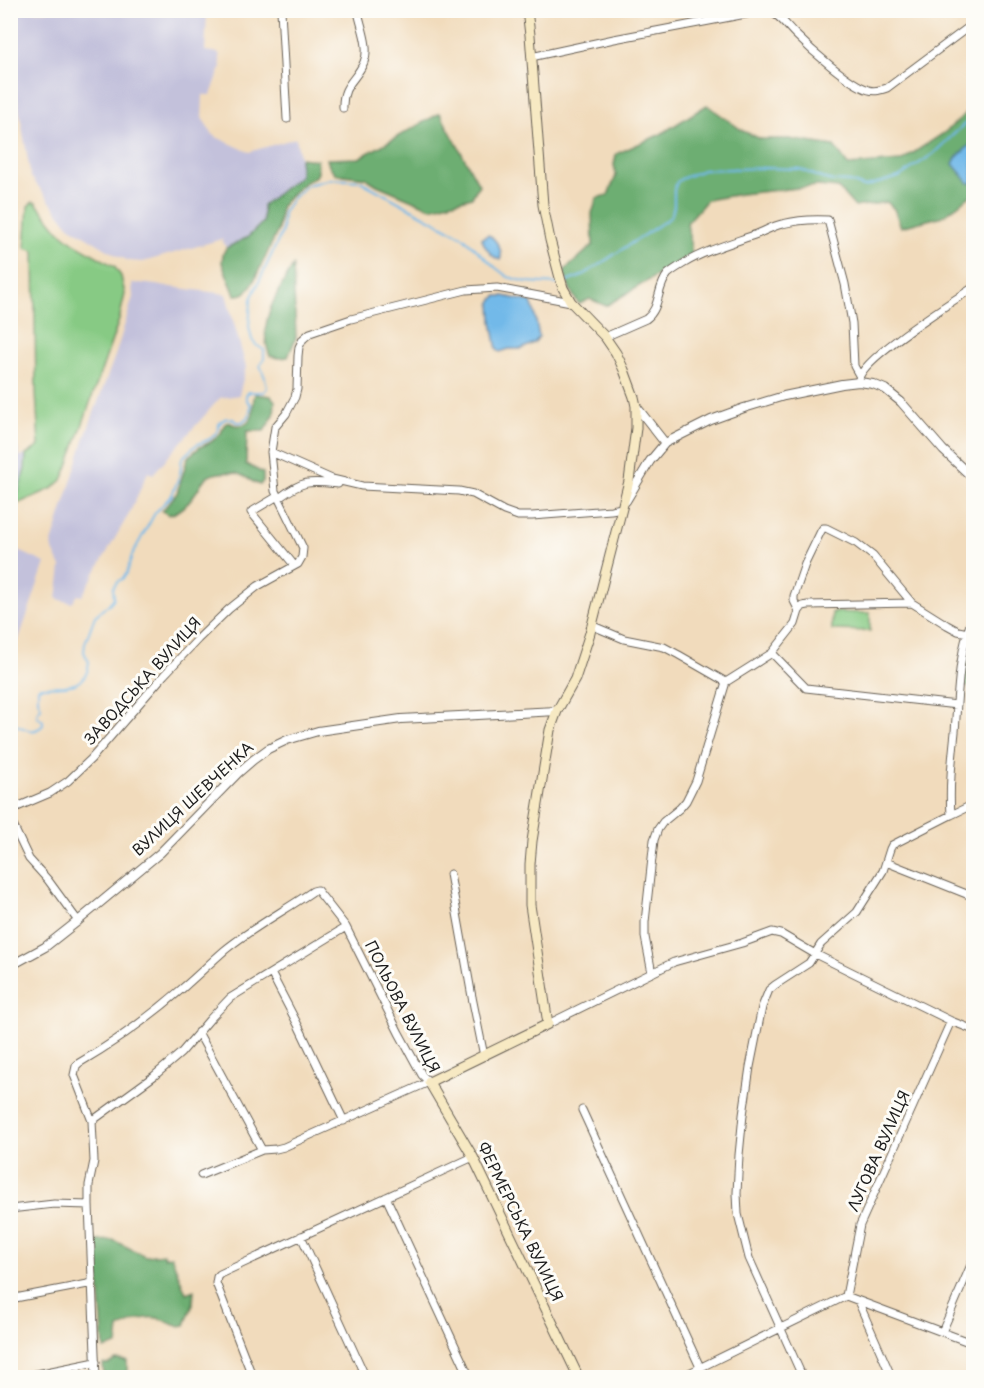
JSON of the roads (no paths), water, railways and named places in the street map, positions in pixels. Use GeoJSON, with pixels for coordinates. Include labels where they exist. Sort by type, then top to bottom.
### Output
{"type":"FeatureCollection","features":[{"type":"Feature","properties":{"kind":"main road"},"geometry":{"type":"LineString","coordinates":[[429,1082],[548,1024],[530,905],[530,864],[548,741],[553,721],[575,679],[593,626],[629,481],[634,450],[636,406],[624,370],[616,353],[605,338],[571,302],[563,288],[550,240],[543,205],[526,10]]}},
{"type":"Feature","properties":{"kind":"main road","name":"ФЕРМЕРСЬКА ВУЛИЦЯ"},"geometry":{"type":"LineString","coordinates":[[429,1082],[473,1156],[579,1377]]}},
{"type":"Feature","properties":{"kind":"street"},"geometry":{"type":"LineString","coordinates":[[281,10],[287,119]]}},
{"type":"Feature","properties":{"kind":"street"},"geometry":{"type":"LineString","coordinates":[[343,108],[343,98],[348,86],[364,63],[366,53],[359,10]]}},
{"type":"Feature","properties":{"kind":"street"},"geometry":{"type":"LineString","coordinates":[[531,57],[767,10],[776,15],[806,45],[850,80],[868,90],[876,91],[887,88],[974,23]]}},
{"type":"Feature","properties":{"kind":"street"},"geometry":{"type":"LineString","coordinates":[[605,338],[651,315],[665,278],[671,271],[693,258],[764,232],[779,224],[813,219],[828,220],[845,284],[852,323],[854,366],[859,379]]}},
{"type":"Feature","properties":{"kind":"street"},"geometry":{"type":"LineString","coordinates":[[571,302],[497,288],[466,290],[351,319],[310,333],[299,347],[295,397],[286,414],[275,427],[271,452],[275,491],[278,497],[303,548],[298,564],[294,566],[251,512],[278,497],[299,484],[309,482],[459,491],[473,494],[518,516],[622,508],[650,461],[665,443],[711,420],[744,408],[784,396],[859,379],[885,389],[901,402],[943,450],[974,479]]}},
{"type":"Feature","properties":{"kind":"street"},"geometry":{"type":"LineString","coordinates":[[859,379],[869,363],[883,350],[974,288]]}},
{"type":"Feature","properties":{"kind":"street"},"geometry":{"type":"LineString","coordinates":[[636,406],[665,443]]}},
{"type":"Feature","properties":{"kind":"street"},"geometry":{"type":"LineString","coordinates":[[271,452],[332,479],[362,486]]}},
{"type":"Feature","properties":{"kind":"street"},"geometry":{"type":"LineString","coordinates":[[798,611],[794,596],[805,564],[821,531],[826,528],[865,549],[912,603],[958,631],[968,633]]}},
{"type":"Feature","properties":{"kind":"street","name":"ЗАВОДСЬКА ВУЛИЦЯ"},"geometry":{"type":"LineString","coordinates":[[10,810],[50,793],[68,781],[91,759],[164,675],[229,609],[258,586],[294,566]]}},
{"type":"Feature","properties":{"kind":"street"},"geometry":{"type":"LineString","coordinates":[[652,973],[645,929],[654,840],[663,822],[686,801],[696,781],[726,682],[772,653],[795,624],[798,611],[803,606],[912,603]]}},
{"type":"Feature","properties":{"kind":"street"},"geometry":{"type":"LineString","coordinates":[[951,815],[950,784],[960,674],[974,614]]}},
{"type":"Feature","properties":{"kind":"street"},"geometry":{"type":"LineString","coordinates":[[593,626],[624,639],[664,647],[726,682]]}},
{"type":"Feature","properties":{"kind":"street"},"geometry":{"type":"LineString","coordinates":[[772,653],[806,688],[957,705]]}},
{"type":"Feature","properties":{"kind":"street","name":"ВУЛИЦЯ ШЕВЧЕНКА"},"geometry":{"type":"LineString","coordinates":[[10,966],[45,947],[78,921],[160,853],[253,760],[268,749],[287,740],[318,731],[401,719],[557,711]]}},
{"type":"Feature","properties":{"kind":"street"},"geometry":{"type":"LineString","coordinates":[[803,1377],[749,1258],[738,1215],[743,1115],[750,1067],[765,997],[775,985],[808,963],[821,944],[857,912],[877,883],[892,845],[974,804]]}},
{"type":"Feature","properties":{"kind":"street"},"geometry":{"type":"LineString","coordinates":[[10,819],[29,859],[48,880],[78,921]]}},
{"type":"Feature","properties":{"kind":"street"},"geometry":{"type":"LineString","coordinates":[[886,862],[974,897]]}},
{"type":"Feature","properties":{"kind":"street"},"geometry":{"type":"LineString","coordinates":[[450,874],[484,1056]]}},
{"type":"Feature","properties":{"kind":"street","name":"ПОЛЬОВА ВУЛИЦЯ"},"geometry":{"type":"LineString","coordinates":[[92,1121],[76,1083],[74,1071],[76,1066],[157,1010],[245,934],[313,891],[319,891],[346,927],[399,1033],[422,1075],[429,1082],[284,1147],[262,1150],[201,1175]]}},
{"type":"Feature","properties":{"kind":"street"},"geometry":{"type":"LineString","coordinates":[[96,1377],[89,1205],[89,1185],[94,1161],[92,1121],[154,1076],[181,1053],[230,998],[346,927]]}},
{"type":"Feature","properties":{"kind":"street"},"geometry":{"type":"LineString","coordinates":[[548,1024],[685,958],[742,943],[772,932],[781,934],[815,954],[951,1022],[974,1030]]}},
{"type":"Feature","properties":{"kind":"street"},"geometry":{"type":"LineString","coordinates":[[271,973],[344,1121]]}},
{"type":"Feature","properties":{"kind":"street","name":"ЛУГОВА ВУЛИЦЯ"},"geometry":{"type":"LineString","coordinates":[[846,1296],[860,1225],[951,1022]]}},
{"type":"Feature","properties":{"kind":"street"},"geometry":{"type":"LineString","coordinates":[[198,1032],[262,1150]]}},
{"type":"Feature","properties":{"kind":"street"},"geometry":{"type":"LineString","coordinates":[[582,1110],[705,1377]]}},
{"type":"Feature","properties":{"kind":"street"},"geometry":{"type":"LineString","coordinates":[[253,1377],[216,1283],[220,1274],[473,1156]]}},
{"type":"Feature","properties":{"kind":"street"},"geometry":{"type":"LineString","coordinates":[[386,1197],[470,1377]]}},
{"type":"Feature","properties":{"kind":"street"},"geometry":{"type":"LineString","coordinates":[[10,1209],[54,1204],[89,1205]]}},
{"type":"Feature","properties":{"kind":"street"},"geometry":{"type":"LineString","coordinates":[[301,1236],[366,1377]]}},
{"type":"Feature","properties":{"kind":"street"},"geometry":{"type":"LineString","coordinates":[[942,1332],[974,1258]]}},
{"type":"Feature","properties":{"kind":"street"},"geometry":{"type":"LineString","coordinates":[[10,1299],[93,1283]]}},
{"type":"Feature","properties":{"kind":"street"},"geometry":{"type":"LineString","coordinates":[[679,1377],[846,1296],[974,1344]]}},
{"type":"Feature","properties":{"kind":"street"},"geometry":{"type":"LineString","coordinates":[[858,1301],[891,1377]]}},
{"type":"Feature","properties":{"kind":"street"},"geometry":{"type":"LineString","coordinates":[[17,1377],[96,1362]]}},
{"type":"Feature","properties":{"kind":"water"},"geometry":{"type":"Polygon","coordinates":[[[973,142],[973,183],[969,183],[953,164],[956,158],[973,142]]]}},
{"type":"Feature","properties":{"kind":"water"},"geometry":{"type":"Polygon","coordinates":[[[488,235],[498,246],[501,253],[500,260],[491,254],[484,244],[482,238],[488,235]]]}},
{"type":"Feature","properties":{"kind":"water"},"geometry":{"type":"Polygon","coordinates":[[[496,296],[531,302],[539,337],[534,343],[522,349],[500,352],[497,350],[491,302],[496,296]]]}},
{"type":"Feature","properties":{"kind":"waterway"},"geometry":{"type":"LineString","coordinates":[[563,283],[582,276],[668,219],[674,206],[674,190],[677,182],[703,170],[800,169],[821,178],[850,182],[864,187],[899,177],[933,154],[974,115]]}},
{"type":"Feature","properties":{"kind":"waterway"},"geometry":{"type":"LineString","coordinates":[[10,723],[27,730],[39,728],[43,725],[43,721],[37,716],[41,708],[38,701],[38,688],[65,686],[83,679],[89,662],[84,652],[85,643],[95,616],[114,598],[113,588],[127,573],[132,555],[155,513],[172,495],[180,474],[182,458],[196,445],[210,439],[217,432],[223,420],[227,418],[242,422],[249,416],[251,405],[246,395],[249,392],[264,392],[267,388],[260,365],[264,359],[264,350],[252,340],[249,327],[251,299],[282,232],[283,213],[292,199],[307,185],[331,179],[360,181],[463,237],[508,277],[527,282],[558,284]]}},
{"type":"Feature","properties":{"kind":"waterway"},"geometry":{"type":"LineString","coordinates":[[10,771],[13,778],[10,780]]}}]}
